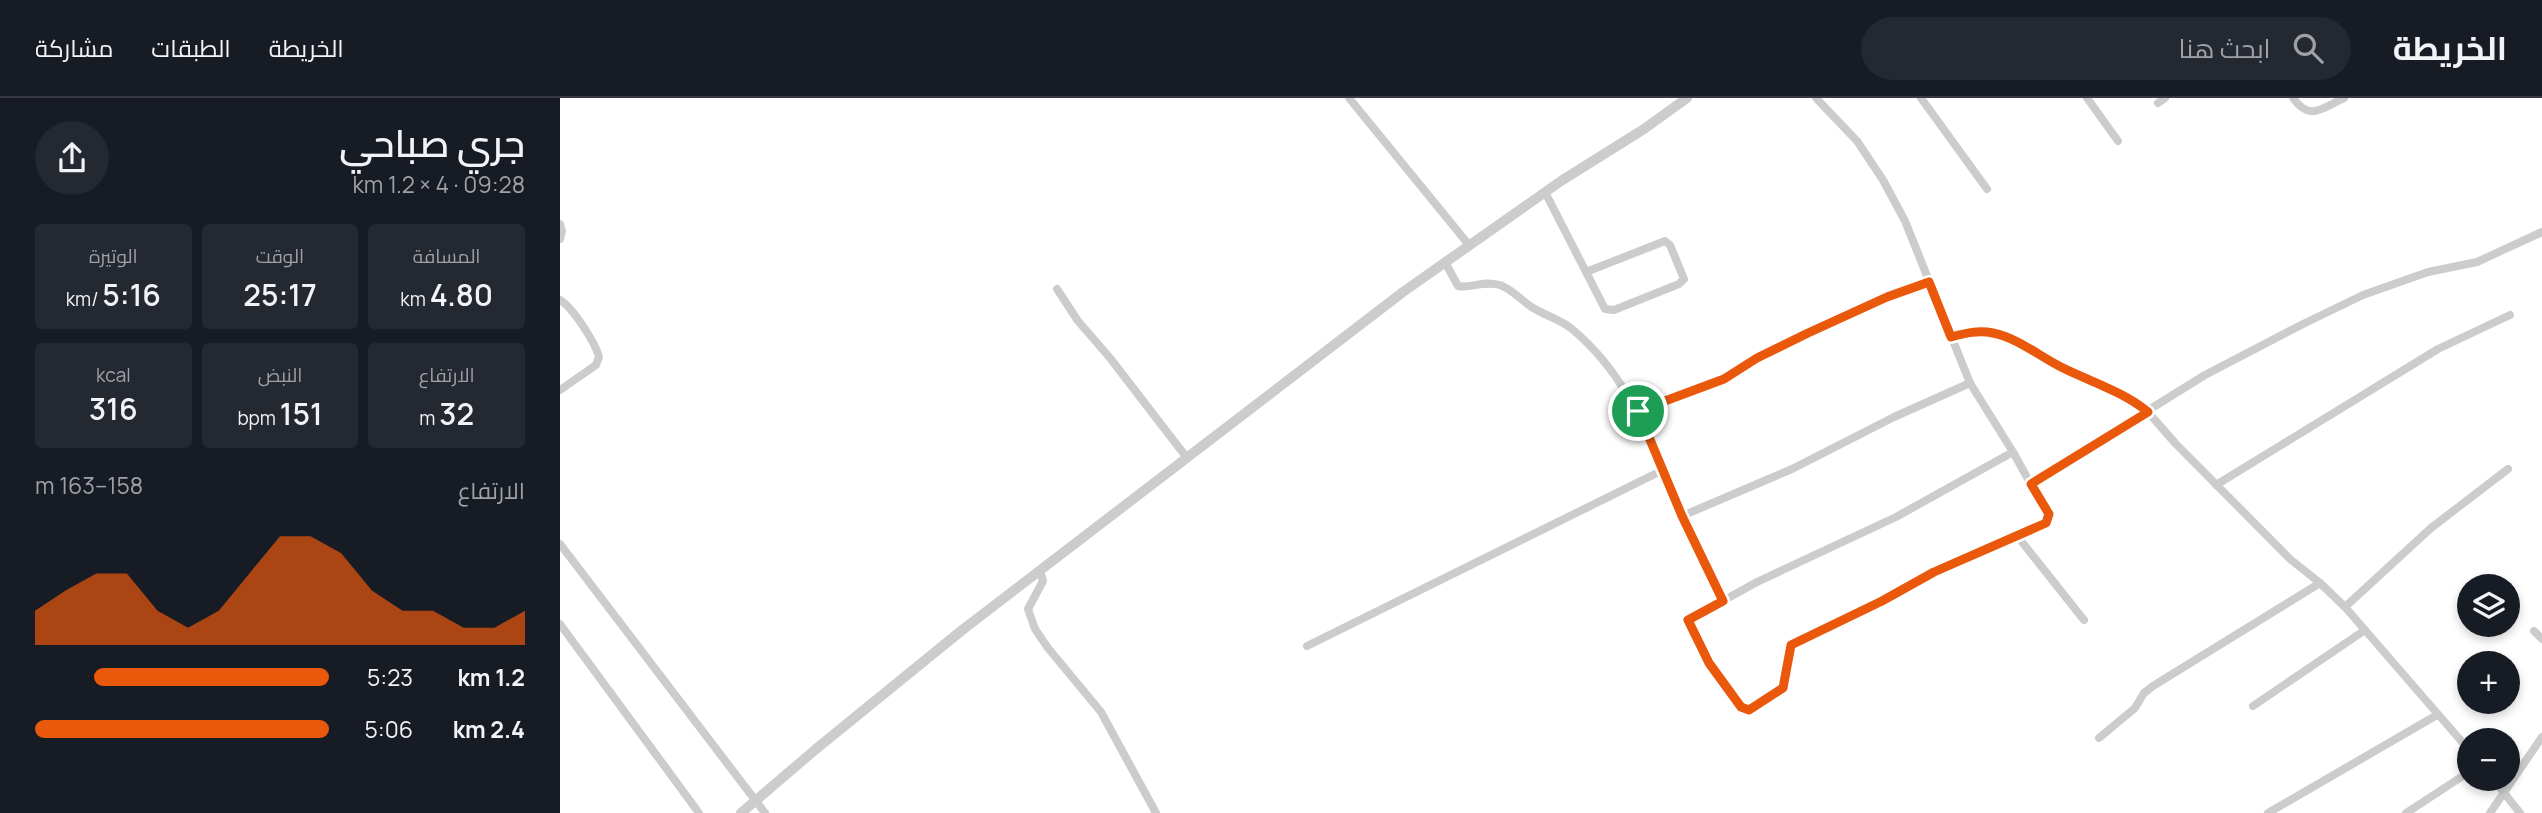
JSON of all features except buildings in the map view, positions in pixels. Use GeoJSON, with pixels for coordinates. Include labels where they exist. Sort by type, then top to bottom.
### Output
{"type":"FeatureCollection","features":[{"type":"Feature","properties":{"kind":"street"},"geometry":{"type":"LineString","coordinates":[[1349,98],[1469,245]]}},
{"type":"Feature","properties":{"kind":"street"},"geometry":{"type":"LineString","coordinates":[[741,813],[961,631],[1314,359],[1469,245],[1687,98]]}},
{"type":"Feature","properties":{"kind":"street"},"geometry":{"type":"LineString","coordinates":[[1816,98],[1857,141],[1883,180],[1905,221],[1970,383],[2013,452],[2049,514],[2048,520],[2018,537],[1934,572],[1882,601],[1791,645],[1783,688],[1749,710],[1739,706],[1709,663],[1688,620],[1757,582],[1896,517],[2013,452]]}},
{"type":"Feature","properties":{"kind":"street"},"geometry":{"type":"LineString","coordinates":[[1921,98],[1987,189]]}},
{"type":"Feature","properties":{"kind":"street"},"geometry":{"type":"LineString","coordinates":[[2087,98],[2118,141]]}},
{"type":"Feature","properties":{"kind":"street"},"geometry":{"type":"LineString","coordinates":[[2292,98],[2302,110],[2308,112],[2314,112],[2344,98]]}},
{"type":"Feature","properties":{"kind":"street"},"geometry":{"type":"LineString","coordinates":[[1545,192],[1586,272],[1605,309],[1609,311],[1679,284],[1684,279],[1670,245],[1665,241],[1586,272]]}},
{"type":"Feature","properties":{"kind":"street"},"geometry":{"type":"LineString","coordinates":[[560,224],[560,239]]}},
{"type":"Feature","properties":{"kind":"street"},"geometry":{"type":"LineString","coordinates":[[2031,484],[2205,375],[2363,295],[2428,272],[2477,262],[2542,232]]}},
{"type":"Feature","properties":{"kind":"street"},"geometry":{"type":"LineString","coordinates":[[1445,262],[1458,286],[1489,283],[1506,288],[1530,306],[1573,330],[1617,377],[1638,411],[1682,516],[1723,601]]}},
{"type":"Feature","properties":{"kind":"street"},"geometry":{"type":"LineString","coordinates":[[1638,411],[1724,379],[1757,358],[1808,333],[1887,297],[1929,282]]}},
{"type":"Feature","properties":{"kind":"street"},"geometry":{"type":"LineString","coordinates":[[1057,289],[1078,321],[1187,458]]}},
{"type":"Feature","properties":{"kind":"street"},"geometry":{"type":"LineString","coordinates":[[560,300],[580,323],[596,347],[599,357],[596,365],[560,390]]}},
{"type":"Feature","properties":{"kind":"street"},"geometry":{"type":"LineString","coordinates":[[2216,485],[2438,349],[2510,315]]}},
{"type":"Feature","properties":{"kind":"street"},"geometry":{"type":"LineString","coordinates":[[1951,337],[1973,331],[1996,333],[2012,339],[2060,366],[2123,395],[2148,412],[2175,443],[2290,559],[2344,607],[2457,737]]}},
{"type":"Feature","properties":{"kind":"street"},"geometry":{"type":"LineString","coordinates":[[1682,516],[1792,469],[1894,417],[1970,383]]}},
{"type":"Feature","properties":{"kind":"street"},"geometry":{"type":"LineString","coordinates":[[2344,607],[2431,528],[2508,469]]}},
{"type":"Feature","properties":{"kind":"street"},"geometry":{"type":"LineString","coordinates":[[1307,646],[1662,470]]}},
{"type":"Feature","properties":{"kind":"street"},"geometry":{"type":"LineString","coordinates":[[2018,537],[2084,620]]}},
{"type":"Feature","properties":{"kind":"street"},"geometry":{"type":"LineString","coordinates":[[560,544],[765,813]]}},
{"type":"Feature","properties":{"kind":"street"},"geometry":{"type":"LineString","coordinates":[[1040,571],[1043,581],[1028,609],[1035,629],[1060,664],[1101,712],[1156,813]]}},
{"type":"Feature","properties":{"kind":"street"},"geometry":{"type":"LineString","coordinates":[[2099,738],[2135,708],[2144,693],[2153,686],[2320,583]]}},
{"type":"Feature","properties":{"kind":"street"},"geometry":{"type":"LineString","coordinates":[[560,624],[699,813]]}},
{"type":"Feature","properties":{"kind":"street"},"geometry":{"type":"LineString","coordinates":[[2253,706],[2365,630]]}},
{"type":"Feature","properties":{"kind":"street"},"geometry":{"type":"LineString","coordinates":[[2534,631],[2542,639]]}},
{"type":"Feature","properties":{"kind":"street"},"geometry":{"type":"LineString","coordinates":[[2268,813],[2437,715]]}},
{"type":"Feature","properties":{"kind":"street"},"geometry":{"type":"LineString","coordinates":[[2490,813],[2542,737]]}},
{"type":"Feature","properties":{"kind":"street"},"geometry":{"type":"LineString","coordinates":[[2406,813],[2457,780]]}},
{"type":"Feature","properties":{"kind":"street"},"geometry":{"type":"LineString","coordinates":[[2502,791],[2520,813]]}},
{"type":"Feature","properties":{"kind":"route"},"geometry":{"type":"LineString","coordinates":[[1929,282],[1951,337],[1984,331],[2012,339],[2060,366],[2137,402],[2148,412],[2031,484],[2049,514],[2046,523],[1934,572],[1882,601],[1791,645],[1782,690],[1749,710],[1739,706],[1709,663],[1688,620],[1723,601],[1682,516],[1638,411],[1724,379],[1757,358],[1808,333],[1887,297],[1929,282]]}}]}
